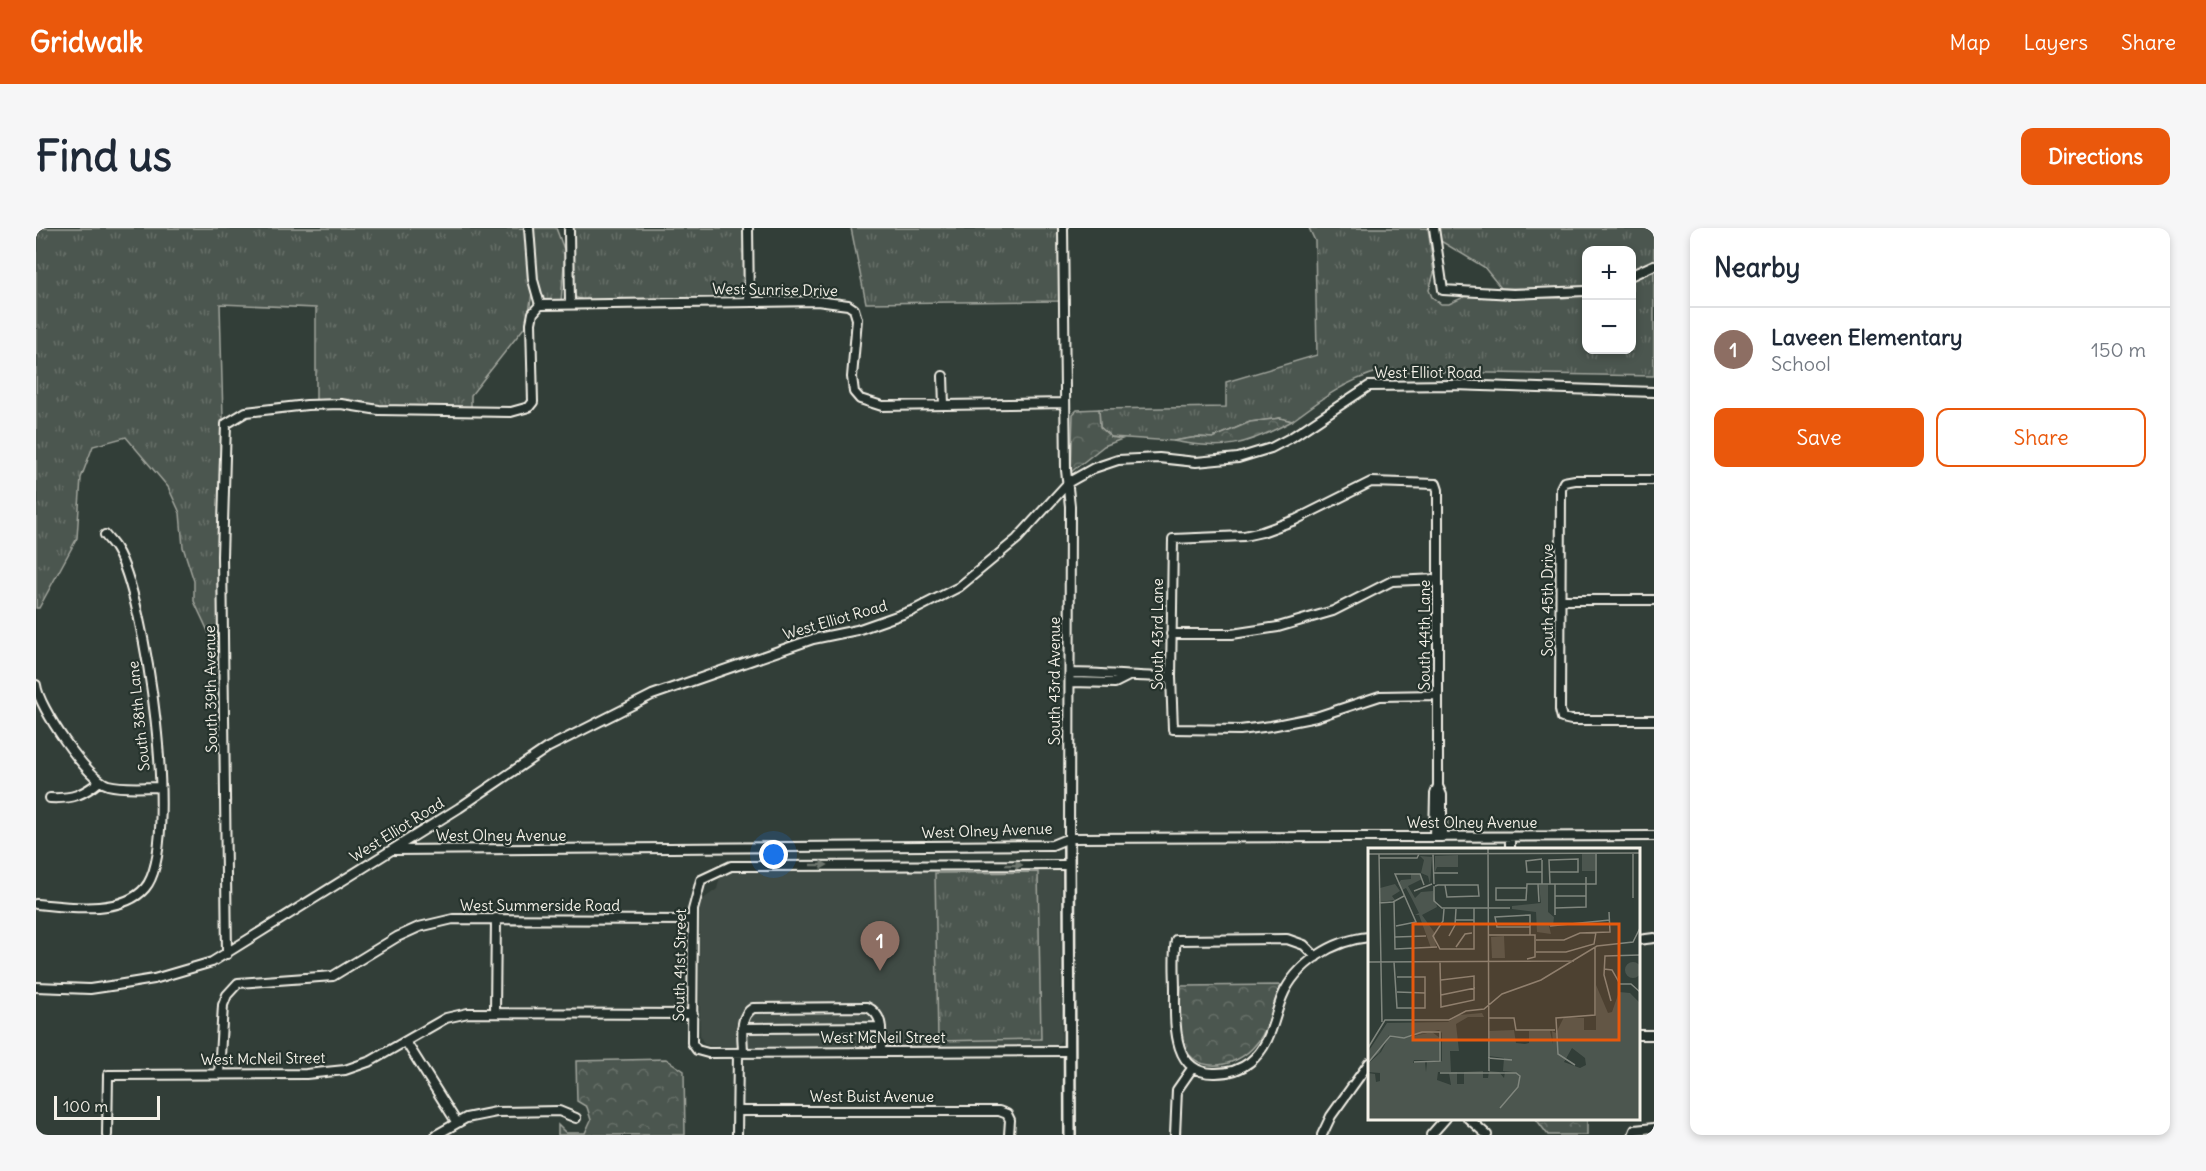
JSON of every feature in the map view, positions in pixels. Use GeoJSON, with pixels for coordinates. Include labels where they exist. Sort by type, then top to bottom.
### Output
{"type":"FeatureCollection","features":[{"type":"Feature","properties":{"kind":"street"},"geometry":{"type":"LineString","coordinates":[[529,228],[533,280],[540,305]]}},
{"type":"Feature","properties":{"kind":"street"},"geometry":{"type":"LineString","coordinates":[[748,228],[749,302]]}},
{"type":"Feature","properties":{"kind":"street","name":"South 43rd Avenue"},"geometry":{"type":"LineString","coordinates":[[1063,228],[1064,403],[1066,470],[1069,482],[1070,1135]]}},
{"type":"Feature","properties":{"kind":"street"},"geometry":{"type":"LineString","coordinates":[[1434,229],[1443,290],[1508,294],[1582,291]]}},
{"type":"Feature","properties":{"kind":"street"},"geometry":{"type":"LineString","coordinates":[[568,230],[570,304]]}},
{"type":"Feature","properties":{"kind":"street"},"geometry":{"type":"LineString","coordinates":[[1636,273],[1654,265]]}},
{"type":"Feature","properties":{"kind":"street","name":"West Sunrise Drive"},"geometry":{"type":"LineString","coordinates":[[540,305],[817,301],[848,305],[854,309],[857,319],[852,378],[854,392],[860,399],[882,406],[1064,403]]}},
{"type":"Feature","properties":{"kind":"street","name":"South 39th Avenue"},"geometry":{"type":"LineString","coordinates":[[227,954],[222,556],[226,424],[246,412],[307,405],[340,404],[379,410],[511,412],[529,407],[532,402],[534,383],[531,323],[533,313],[540,305]]}},
{"type":"Feature","properties":{"kind":"street"},"geometry":{"type":"LineString","coordinates":[[943,376],[944,405]]}},
{"type":"Feature","properties":{"kind":"street","name":"West Elliot Road"},"geometry":{"type":"LineString","coordinates":[[36,987],[90,989],[145,980],[186,971],[227,954],[392,850],[547,748],[652,695],[813,639],[857,630],[914,610],[959,587],[1017,539],[1069,482],[1095,468],[1118,460],[1159,458],[1196,462],[1238,458],[1271,448],[1369,386],[1454,385],[1654,392]]}},
{"type":"Feature","properties":{"kind":"street","name":"South 45th Drive"},"geometry":{"type":"LineString","coordinates":[[1654,480],[1564,482],[1561,488],[1562,718],[1654,720]]}},
{"type":"Feature","properties":{"kind":"street","name":"South 43rd Lane"},"geometry":{"type":"LineString","coordinates":[[1436,484],[1371,482],[1295,520],[1262,532],[1233,537],[1173,539],[1171,634],[1173,729],[1240,730],[1316,717],[1380,696],[1438,695]]}},
{"type":"Feature","properties":{"kind":"street","name":"South 44th Lane"},"geometry":{"type":"LineString","coordinates":[[1436,484],[1438,490],[1438,837]]}},
{"type":"Feature","properties":{"kind":"street","name":"South 38th Lane"},"geometry":{"type":"LineString","coordinates":[[36,904],[113,907],[135,897],[146,888],[155,871],[160,848],[158,741],[141,625],[117,549],[105,535]]}},
{"type":"Feature","properties":{"kind":"street"},"geometry":{"type":"LineString","coordinates":[[1171,634],[1232,634],[1278,627],[1333,611],[1392,580],[1438,579]]}},
{"type":"Feature","properties":{"kind":"street"},"geometry":{"type":"LineString","coordinates":[[1562,600],[1654,600]]}},
{"type":"Feature","properties":{"kind":"street"},"geometry":{"type":"LineString","coordinates":[[1101,673],[1101,683]]}},
{"type":"Feature","properties":{"kind":"street"},"geometry":{"type":"LineString","coordinates":[[1070,678],[1101,673],[1127,677],[1171,677]]}},
{"type":"Feature","properties":{"kind":"street"},"geometry":{"type":"LineString","coordinates":[[1070,678],[1114,683],[1127,677]]}},
{"type":"Feature","properties":{"kind":"street"},"geometry":{"type":"LineString","coordinates":[[36,685],[43,704],[93,778],[124,787],[159,787]]}},
{"type":"Feature","properties":{"kind":"street"},"geometry":{"type":"LineString","coordinates":[[51,798],[68,799],[83,795],[100,781]]}},
{"type":"Feature","properties":{"kind":"street","name":"West Olney Avenue"},"geometry":{"type":"LineString","coordinates":[[392,850],[1052,845],[1070,838],[1654,836]]}},
{"type":"Feature","properties":{"kind":"street"},"geometry":{"type":"LineString","coordinates":[[1510,837],[1510,848]]}},
{"type":"Feature","properties":{"kind":"street","name":"South 41st Street"},"geometry":{"type":"LineString","coordinates":[[697,1050],[692,1043],[693,920],[700,880],[721,868],[731,866],[1068,865]]}},
{"type":"Feature","properties":{"kind":"street","name":"West Summerside Road"},"geometry":{"type":"LineString","coordinates":[[219,1074],[221,1015],[227,995],[238,983],[333,976],[397,937],[436,922],[459,918],[693,920]]}},
{"type":"Feature","properties":{"kind":"street"},"geometry":{"type":"LineString","coordinates":[[495,1012],[496,918]]}},
{"type":"Feature","properties":{"kind":"street"},"geometry":{"type":"LineString","coordinates":[[1316,957],[1304,945],[1287,939],[1176,940],[1176,1037],[1180,1052],[1193,1067],[1210,1073],[1241,1068],[1250,1062],[1265,1045],[1290,983],[1316,957],[1339,944],[1368,937]]}},
{"type":"Feature","properties":{"kind":"street"},"geometry":{"type":"LineString","coordinates":[[1639,940],[1654,938]]}},
{"type":"Feature","properties":{"kind":"street"},"geometry":{"type":"LineString","coordinates":[[737,1135],[742,1028],[744,1018],[753,1008],[867,1007],[875,1011],[881,1027],[881,1052]]}},
{"type":"Feature","properties":{"kind":"street","name":"West McNeil Street"},"geometry":{"type":"LineString","coordinates":[[107,1135],[108,1075],[306,1074],[345,1070],[371,1062],[446,1018],[468,1013],[693,1014]]}},
{"type":"Feature","properties":{"kind":"street"},"geometry":{"type":"LineString","coordinates":[[742,1028],[881,1027]]}},
{"type":"Feature","properties":{"kind":"street"},"geometry":{"type":"LineString","coordinates":[[406,1042],[457,1123]]}},
{"type":"Feature","properties":{"kind":"street","name":"West McNeil Street"},"geometry":{"type":"LineString","coordinates":[[697,1050],[741,1053],[1069,1051]]}},
{"type":"Feature","properties":{"kind":"street"},"geometry":{"type":"LineString","coordinates":[[1322,1135],[1336,1108],[1368,1064]]}},
{"type":"Feature","properties":{"kind":"street"},"geometry":{"type":"LineString","coordinates":[[1175,1135],[1177,1090],[1193,1067]]}},
{"type":"Feature","properties":{"kind":"street"},"geometry":{"type":"LineString","coordinates":[[436,1135],[474,1116],[496,1112],[559,1111],[576,1118]]}},
{"type":"Feature","properties":{"kind":"street","name":"West Buist Avenue"},"geometry":{"type":"LineString","coordinates":[[737,1111],[999,1111],[1007,1114],[1010,1120],[1009,1135]]}},
{"type":"Feature","properties":{"kind":"street"},"geometry":{"type":"LineString","coordinates":[[1431,1135],[1445,1120]]}},
{"type":"Feature","properties":{"kind":"street"},"geometry":{"type":"LineString","coordinates":[[1468,1120],[1486,1135]]}},
{"type":"Feature","properties":{"kind":"street"},"geometry":{"type":"LineString","coordinates":[[1634,1132],[1654,1128]]}},
{"type":"Feature","properties":{"kind":"shaded area"},"geometry":{"type":"Polygon","coordinates":[[[729,869],[1061,869],[1061,1040],[1056,1046],[710,1046],[704,1044],[700,1036],[699,906],[702,900],[717,889],[721,873],[729,869]]]}},
{"type":"Feature","properties":{"kind":"green space"},"geometry":{"type":"Polygon","coordinates":[[[36,228],[526,228],[532,293],[527,324],[471,395],[471,407],[379,408],[316,402],[316,308],[220,304],[223,418],[218,558],[220,657],[194,601],[194,581],[183,547],[180,513],[168,487],[126,437],[93,446],[81,478],[77,538],[39,608],[36,608],[36,228]]]}},
{"type":"Feature","properties":{"kind":"green space"},"geometry":{"type":"Polygon","coordinates":[[[532,228],[556,228],[565,252],[561,302],[544,302],[539,295],[532,228]]]}},
{"type":"Feature","properties":{"kind":"green space"},"geometry":{"type":"Polygon","coordinates":[[[573,228],[744,228],[746,299],[583,300],[575,297],[572,292],[573,228]]]}},
{"type":"Feature","properties":{"kind":"green space"},"geometry":{"type":"Polygon","coordinates":[[[851,228],[1059,228],[1060,301],[866,303],[851,228]]]}},
{"type":"Feature","properties":{"kind":"green space"},"geometry":{"type":"Polygon","coordinates":[[[1309,228],[1428,228],[1434,273],[1429,290],[1432,297],[1441,304],[1449,304],[1466,296],[1563,298],[1582,296],[1582,354],[1636,354],[1636,278],[1654,271],[1654,376],[1381,371],[1345,385],[1292,421],[1280,418],[1250,422],[1213,438],[1198,437],[1173,441],[1111,437],[1100,427],[1099,409],[1226,407],[1226,382],[1317,355],[1315,241],[1309,228]]]}},
{"type":"Feature","properties":{"kind":"green space"},"geometry":{"type":"Polygon","coordinates":[[[1438,228],[1654,228],[1654,261],[1636,268],[1636,246],[1582,246],[1582,287],[1568,289],[1501,288],[1484,267],[1439,240],[1438,228]]]}},
{"type":"Feature","properties":{"kind":"green space"},"geometry":{"type":"Polygon","coordinates":[[[1099,409],[1100,427],[1111,437],[1122,439],[1104,446],[1071,472],[1073,414],[1077,410],[1099,409]]]}},
{"type":"Feature","properties":{"kind":"green space"},"geometry":{"type":"Polygon","coordinates":[[[1280,418],[1292,421],[1261,436],[1234,444],[1207,446],[1173,441],[1198,437],[1213,438],[1250,422],[1280,418]]]}},
{"type":"Feature","properties":{"kind":"green space"},"geometry":{"type":"Polygon","coordinates":[[[1038,872],[1041,1039],[938,1041],[935,873],[1038,872]]]}},
{"type":"Feature","properties":{"kind":"green space"},"geometry":{"type":"Polygon","coordinates":[[[1281,985],[1261,1038],[1237,1060],[1226,1064],[1203,1064],[1193,1059],[1186,1050],[1179,1025],[1181,986],[1281,985]]]}},
{"type":"Feature","properties":{"kind":"green space"},"geometry":{"type":"Polygon","coordinates":[[[666,1059],[684,1071],[685,1135],[558,1135],[558,1125],[566,1133],[585,1133],[591,1120],[587,1107],[577,1101],[576,1061],[666,1059]]]}},
{"type":"Feature","properties":{"kind":"green space"},"geometry":{"type":"Polygon","coordinates":[[[1537,1120],[1587,1120],[1587,1135],[1548,1135],[1537,1120]]]}},
{"type":"Feature","properties":{"kind":"place","name":"Laveen Elementary"},"geometry":{"type":"Point","coordinates":[880,971]}}]}
